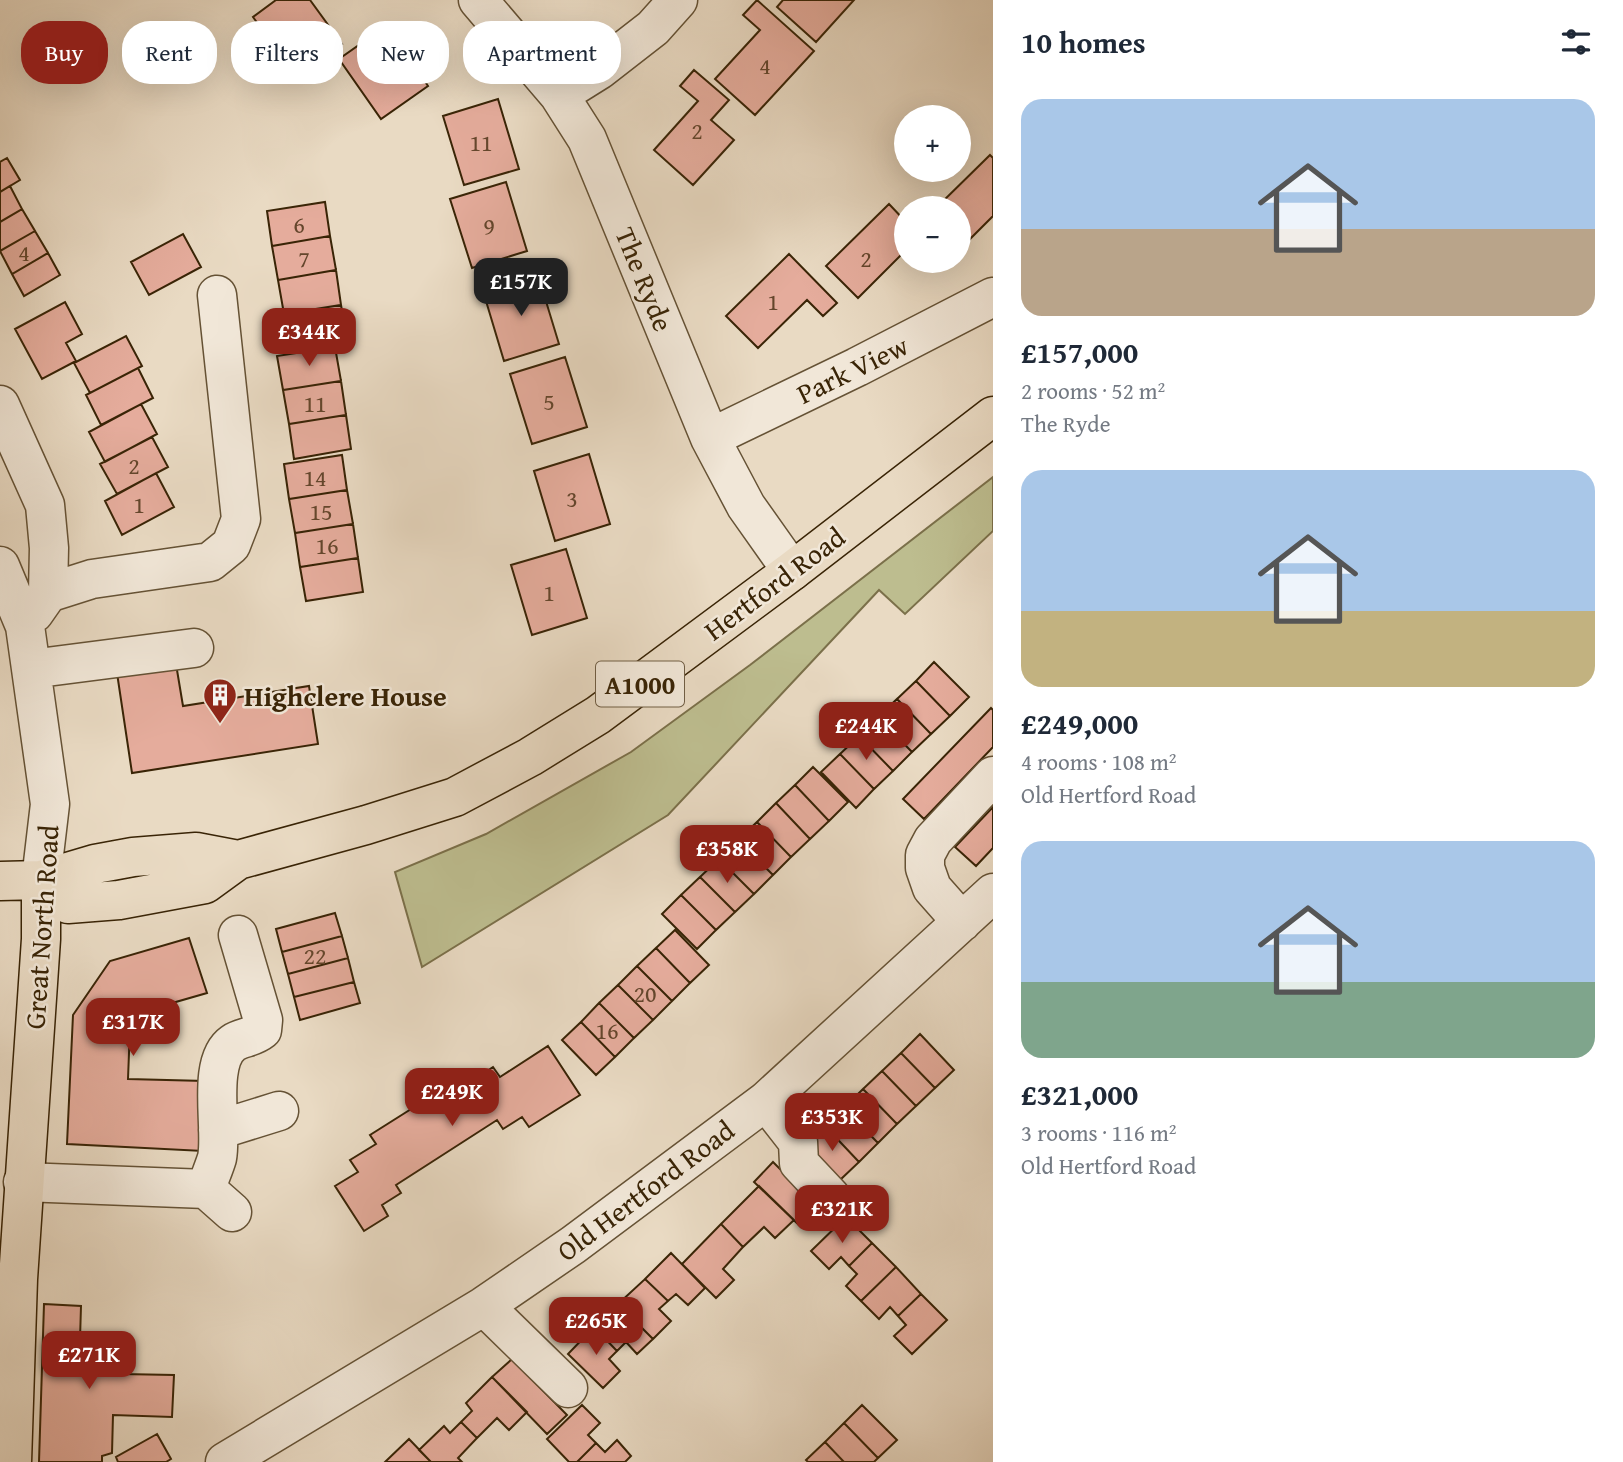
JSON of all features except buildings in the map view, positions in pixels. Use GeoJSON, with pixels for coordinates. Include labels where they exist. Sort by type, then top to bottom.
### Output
{"type":"FeatureCollection","features":[{"type":"Feature","properties":{"kind":"main road","name":"Hertford Road"},"geometry":{"type":"LineString","coordinates":[[41,880],[68,904],[119,900],[205,884],[238,860],[455,797],[530,757],[598,715],[792,571],[993,416]]}},
{"type":"Feature","properties":{"kind":"main road"},"geometry":{"type":"LineString","coordinates":[[0,881],[41,880]]}},
{"type":"Feature","properties":{"kind":"main road","name":"Great North Road"},"geometry":{"type":"LineString","coordinates":[[12,1462],[23,1182],[40,939],[41,880]]}},
{"type":"Feature","properties":{"kind":"street","name":"The Ryde"},"geometry":{"type":"LineString","coordinates":[[478,0],[559,95],[587,139],[710,438],[746,506],[792,571]]}},
{"type":"Feature","properties":{"kind":"street"},"geometry":{"type":"LineString","coordinates":[[559,95],[599,70],[653,28],[678,0]]}},
{"type":"Feature","properties":{"kind":"street"},"geometry":{"type":"LineString","coordinates":[[17,594],[92,579],[210,562],[231,545],[241,519],[217,295]]}},
{"type":"Feature","properties":{"kind":"street","name":"Park View"},"geometry":{"type":"LineString","coordinates":[[710,438],[993,297]]}},
{"type":"Feature","properties":{"kind":"street","name":"Great North Road"},"geometry":{"type":"LineString","coordinates":[[0,405],[45,505],[49,548],[17,594],[50,804],[41,880]]}},
{"type":"Feature","properties":{"kind":"street"},"geometry":{"type":"LineString","coordinates":[[30,669],[194,648]]}},
{"type":"Feature","properties":{"kind":"street"},"geometry":{"type":"LineString","coordinates":[[962,922],[932,888],[925,868],[925,855],[933,840],[993,776]]}},
{"type":"Feature","properties":{"kind":"street","name":"Old Hertford Road"},"geometry":{"type":"LineString","coordinates":[[225,1462],[484,1306],[573,1245],[766,1101],[993,893]]}},
{"type":"Feature","properties":{"kind":"street"},"geometry":{"type":"LineString","coordinates":[[23,1182],[219,1200],[219,1073],[223,1055],[234,1042],[254,1036],[262,1030],[263,1020],[238,935]]}},
{"type":"Feature","properties":{"kind":"street"},"geometry":{"type":"LineString","coordinates":[[766,1101],[798,1142],[799,1163],[831,1197]]}},
{"type":"Feature","properties":{"kind":"street"},"geometry":{"type":"LineString","coordinates":[[218,1130],[279,1111]]}},
{"type":"Feature","properties":{"kind":"street"},"geometry":{"type":"LineString","coordinates":[[484,1306],[568,1388]]}},
{"type":"Feature","properties":{"kind":"green space"},"geometry":{"type":"Polygon","coordinates":[[[993,477],[993,531],[905,614],[879,590],[668,815],[422,967],[395,872],[486,834],[631,752],[750,665],[993,477]]]}},
{"type":"Feature","properties":{"kind":"place","name":"Highclere House"},"geometry":{"type":"Point","coordinates":[220,725]}}]}
